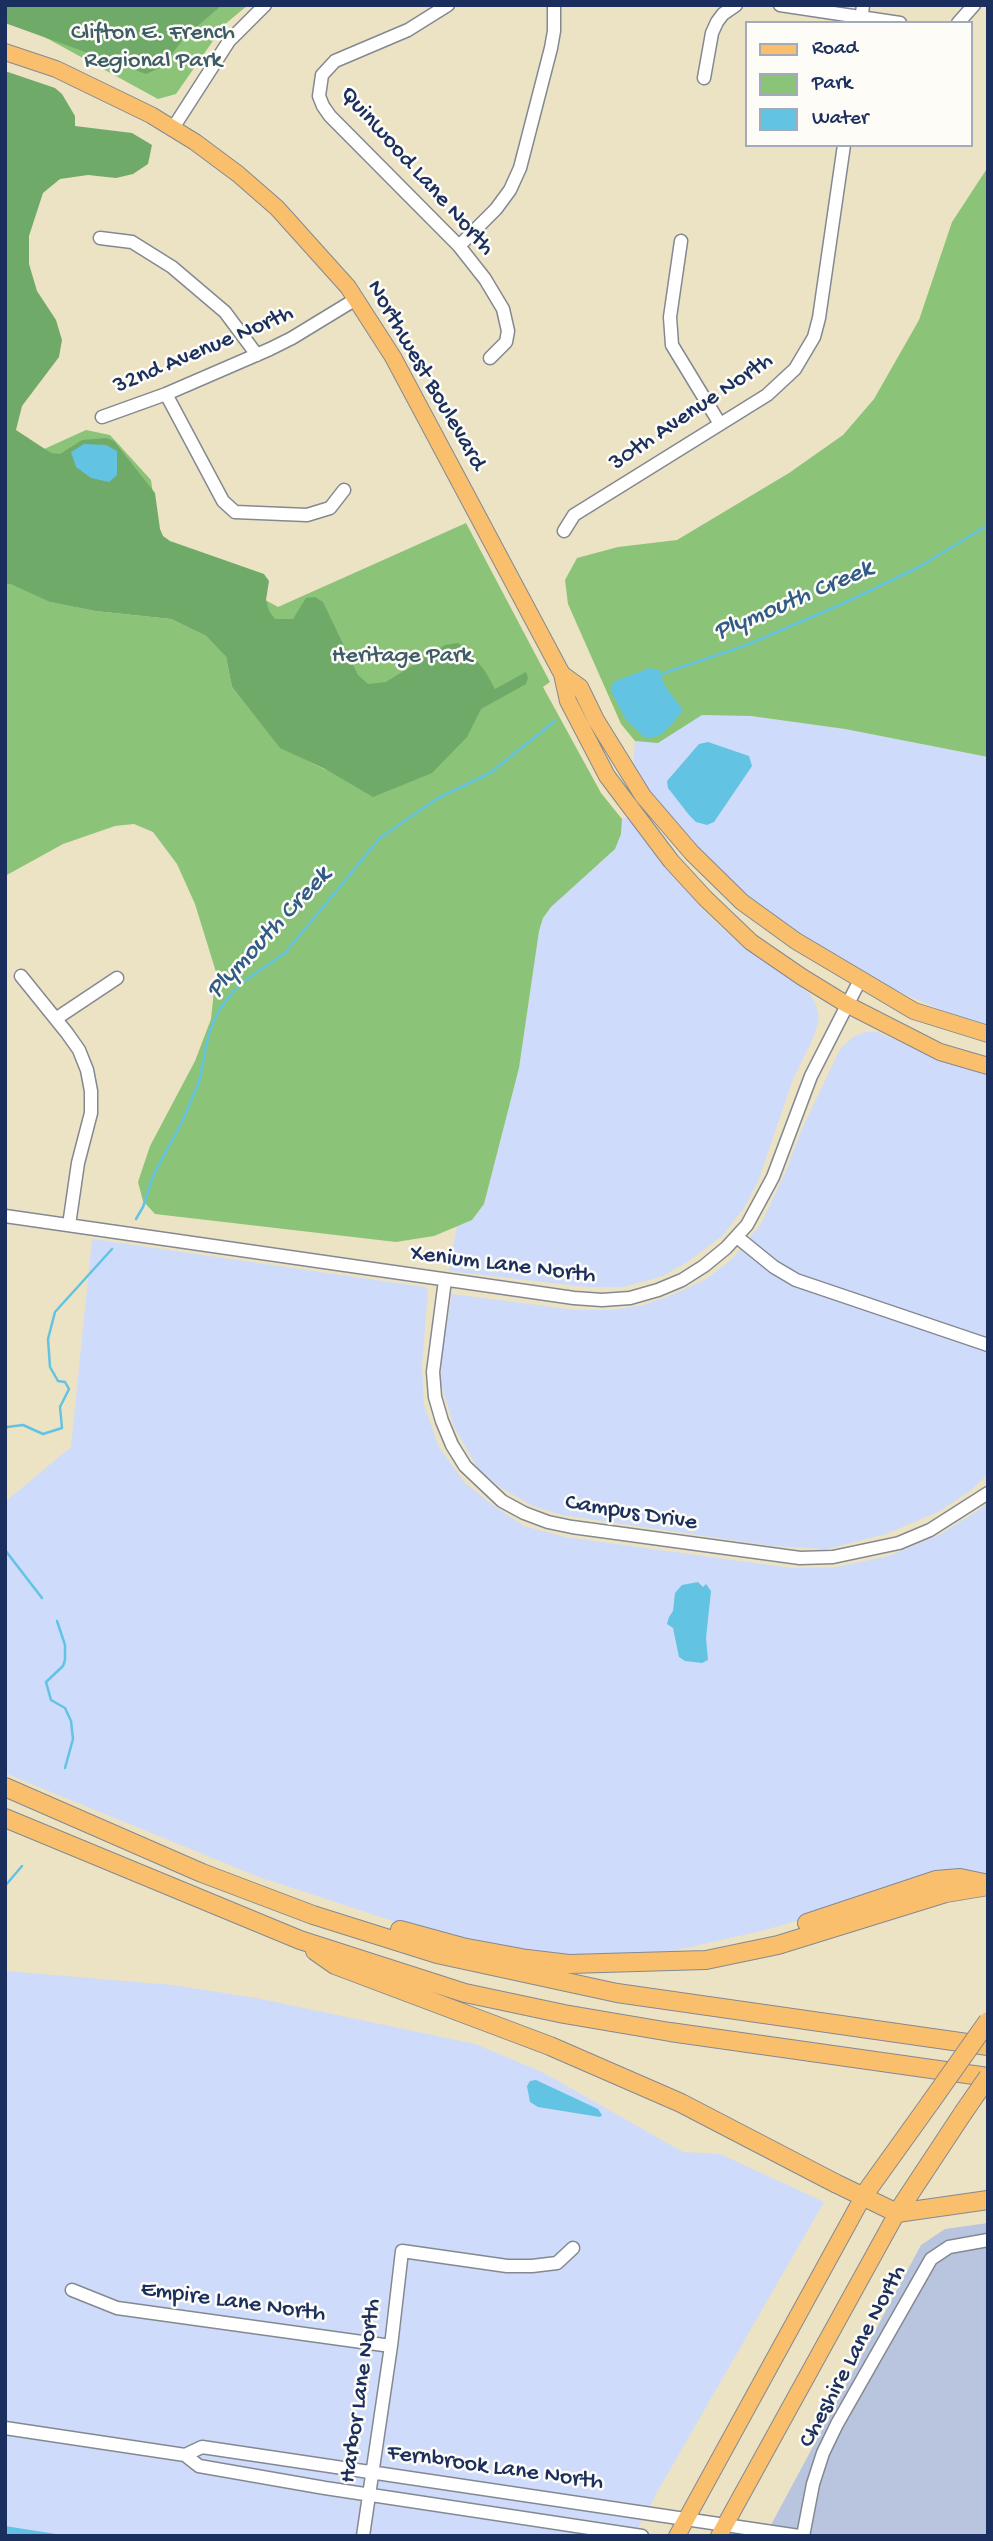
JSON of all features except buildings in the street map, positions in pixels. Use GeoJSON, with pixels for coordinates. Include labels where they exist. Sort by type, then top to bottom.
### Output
{"type":"FeatureCollection","features":[{"type":"Feature","properties":{"kind":"highway"},"geometry":{"type":"LineString","coordinates":[[5,1787],[202,1873],[313,1915],[437,1954],[617,1993],[988,2046]]}},
{"type":"Feature","properties":{"kind":"highway"},"geometry":{"type":"LineString","coordinates":[[5,1818],[300,1940],[465,1993],[564,2014],[670,2032],[988,2077],[897,2213]]}},
{"type":"Feature","properties":{"kind":"highway"},"geometry":{"type":"LineString","coordinates":[[202,1873],[462,1947],[569,1964],[706,1959],[778,1945],[946,1893],[988,1885]]}},
{"type":"Feature","properties":{"kind":"highway"},"geometry":{"type":"LineString","coordinates":[[300,1940],[334,1965],[550,2046],[681,2103],[897,2213],[988,2200]]}},
{"type":"Feature","properties":{"kind":"highway"},"geometry":{"type":"LineString","coordinates":[[864,2195],[988,2021]]}},
{"type":"Feature","properties":{"kind":"main road","name":"Northwest Boulevard"},"geometry":{"type":"LineString","coordinates":[[5,52],[104,90],[173,128],[238,174],[277,208],[314,247],[356,299],[393,357],[562,674],[568,701],[607,776],[671,861],[751,942],[846,1004],[940,1052],[988,1066]]}},
{"type":"Feature","properties":{"kind":"main road","name":"Northwest Boulevard"},"geometry":{"type":"LineString","coordinates":[[562,674],[580,687],[596,720],[643,796],[692,853],[742,902],[796,941],[914,1011],[988,1034]]}},
{"type":"Feature","properties":{"kind":"main road"},"geometry":{"type":"LineString","coordinates":[[677,2536],[864,2195]]}},
{"type":"Feature","properties":{"kind":"main road"},"geometry":{"type":"LineString","coordinates":[[722,2530],[897,2213]]}},
{"type":"Feature","properties":{"kind":"street"},"geometry":{"type":"LineString","coordinates":[[173,128],[229,41],[265,5]]}},
{"type":"Feature","properties":{"kind":"street","name":"Quinwood Lane North"},"geometry":{"type":"LineString","coordinates":[[447,5],[408,30],[335,61],[321,75],[319,85],[323,106],[330,116],[459,246],[485,279],[507,320],[506,342],[490,358]]}},
{"type":"Feature","properties":{"kind":"street"},"geometry":{"type":"LineString","coordinates":[[459,246],[496,209],[510,190],[520,168],[551,48],[554,5]]}},
{"type":"Feature","properties":{"kind":"street"},"geometry":{"type":"LineString","coordinates":[[704,78],[712,33],[723,13],[736,5]]}},
{"type":"Feature","properties":{"kind":"street"},"geometry":{"type":"LineString","coordinates":[[780,5],[890,21]]}},
{"type":"Feature","properties":{"kind":"street"},"geometry":{"type":"LineString","coordinates":[[960,21],[974,5]]}},
{"type":"Feature","properties":{"kind":"street","name":"30th Avenue North"},"geometry":{"type":"LineString","coordinates":[[564,531],[573,515],[782,383],[806,354],[814,337],[844,147]]}},
{"type":"Feature","properties":{"kind":"street"},"geometry":{"type":"LineString","coordinates":[[100,238],[132,242],[172,267],[225,312],[257,355]]}},
{"type":"Feature","properties":{"kind":"street"},"geometry":{"type":"LineString","coordinates":[[681,241],[670,317],[672,345],[720,424]]}},
{"type":"Feature","properties":{"kind":"street","name":"32nd Avenue North"},"geometry":{"type":"LineString","coordinates":[[102,417],[166,394],[257,355],[292,338],[356,299]]}},
{"type":"Feature","properties":{"kind":"street"},"geometry":{"type":"LineString","coordinates":[[166,394],[223,501],[235,512],[307,515],[330,508],[344,490]]}},
{"type":"Feature","properties":{"kind":"street"},"geometry":{"type":"LineString","coordinates":[[20,976],[57,1018],[79,1050],[88,1070],[91,1113],[78,1163],[69,1225]]}},
{"type":"Feature","properties":{"kind":"street"},"geometry":{"type":"LineString","coordinates":[[57,1018],[117,978]]}},
{"type":"Feature","properties":{"kind":"street","name":"Xenium Lane North"},"geometry":{"type":"LineString","coordinates":[[5,1216],[574,1298],[630,1298],[682,1280],[704,1266],[737,1237],[762,1200],[811,1076],[860,980]]}},
{"type":"Feature","properties":{"kind":"street"},"geometry":{"type":"LineString","coordinates":[[737,1237],[774,1267],[796,1280],[988,1345]]}},
{"type":"Feature","properties":{"kind":"street","name":"Campus Drive"},"geometry":{"type":"LineString","coordinates":[[445,1280],[433,1372],[435,1397],[442,1421],[465,1466],[502,1501],[524,1513],[572,1527],[765,1555],[808,1558],[855,1553],[899,1543],[930,1530],[988,1493]]}},
{"type":"Feature","properties":{"kind":"street","name":"Cheshire Lane North"},"geometry":{"type":"LineString","coordinates":[[801,2536],[823,2453],[931,2259],[949,2247],[988,2240]]}},
{"type":"Feature","properties":{"kind":"street","name":"Harbor Lane North"},"geometry":{"type":"LineString","coordinates":[[363,2536],[402,2251],[507,2266],[532,2266],[557,2263],[573,2248]]}},
{"type":"Feature","properties":{"kind":"street","name":"Empire Lane North"},"geometry":{"type":"LineString","coordinates":[[72,2290],[117,2308],[391,2346]]}},
{"type":"Feature","properties":{"kind":"street","name":"Fernbrook Lane North"},"geometry":{"type":"LineString","coordinates":[[5,2428],[185,2455],[199,2466],[369,2496],[642,2536]]}},
{"type":"Feature","properties":{"kind":"street","name":"Fernbrook Lane North"},"geometry":{"type":"LineString","coordinates":[[185,2455],[202,2447],[686,2519],[722,2530],[801,2536]]}},
{"type":"Feature","properties":{"kind":"shaded area"},"geometry":{"type":"Polygon","coordinates":[[[701,715],[751,716],[845,729],[988,757],[988,1025],[950,1014],[882,984],[792,934],[729,884],[683,837],[633,771],[635,741],[658,742],[701,715]]]}},
{"type":"Feature","properties":{"kind":"shaded area"},"geometry":{"type":"Polygon","coordinates":[[[628,817],[665,868],[713,920],[740,944],[809,993],[816,1004],[819,1019],[814,1036],[793,1079],[759,1179],[744,1208],[722,1236],[689,1261],[663,1276],[623,1287],[587,1287],[449,1271],[457,1226],[472,1220],[484,1204],[519,1068],[543,918],[621,834],[622,819],[628,817]]]}},
{"type":"Feature","properties":{"kind":"shaded area"},"geometry":{"type":"Polygon","coordinates":[[[865,1032],[877,1032],[930,1055],[988,1074],[988,1474],[971,1490],[938,1512],[886,1534],[827,1549],[773,1546],[562,1515],[533,1506],[501,1488],[477,1467],[454,1427],[441,1384],[442,1351],[452,1294],[576,1310],[609,1310],[644,1305],[706,1279],[732,1259],[761,1224],[840,1049],[853,1037],[865,1032]]]}},
{"type":"Feature","properties":{"kind":"shaded area"},"geometry":{"type":"Polygon","coordinates":[[[92,1239],[428,1289],[422,1367],[424,1405],[439,1447],[464,1482],[524,1526],[565,1537],[791,1568],[836,1567],[889,1556],[941,1534],[988,1504],[988,1875],[969,1872],[761,1931],[659,1954],[603,1958],[519,1952],[399,1923],[259,1877],[5,1773],[5,1502],[71,1447],[92,1239]]]}},
{"type":"Feature","properties":{"kind":"shaded area"},"geometry":{"type":"Polygon","coordinates":[[[5,1971],[172,1985],[256,1998],[475,2044],[542,2072],[683,2152],[720,2154],[824,2202],[634,2536],[5,2536],[5,1971]]]}},
{"type":"Feature","properties":{"kind":"shaded area"},"geometry":{"type":"Polygon","coordinates":[[[988,2223],[988,2536],[765,2536],[921,2245],[945,2229],[988,2223]]]}},
{"type":"Feature","properties":{"kind":"green space","name":"Clifton E. French Regional Park"},"geometry":{"type":"Polygon","coordinates":[[[5,5],[248,5],[224,25],[176,94],[158,99],[17,22],[5,5]]]}},
{"type":"Feature","properties":{"kind":"green space","name":"Clifton E. French Regional Park"},"geometry":{"type":"Polygon","coordinates":[[[5,5],[222,5],[185,37],[162,67],[146,74],[5,23],[5,5]]]}},
{"type":"Feature","properties":{"kind":"green space","name":"Heritage Park"},"geometry":{"type":"Polygon","coordinates":[[[5,71],[55,88],[62,94],[75,116],[75,126],[132,133],[152,145],[148,164],[133,174],[116,178],[88,175],[60,179],[43,193],[29,236],[29,264],[37,291],[56,320],[62,340],[59,357],[22,406],[16,430],[51,453],[60,454],[82,440],[107,438],[114,441],[155,493],[163,536],[170,541],[264,574],[269,581],[266,600],[275,619],[293,619],[306,598],[315,597],[323,602],[358,675],[368,684],[386,682],[445,645],[457,643],[465,646],[495,689],[526,672],[526,684],[481,709],[467,737],[432,773],[373,797],[327,770],[280,748],[232,687],[226,657],[206,636],[171,619],[95,611],[50,602],[5,584],[5,71]]]}},
{"type":"Feature","properties":{"kind":"green space"},"geometry":{"type":"Polygon","coordinates":[[[988,167],[988,757],[845,729],[751,716],[702,715],[658,743],[635,741],[621,724],[568,604],[565,580],[577,558],[618,547],[677,540],[789,473],[843,435],[874,399],[919,320],[952,222],[988,167]]]}},
{"type":"Feature","properties":{"kind":"green space"},"geometry":{"type":"Polygon","coordinates":[[[86,430],[110,435],[151,480],[160,541],[278,607],[466,523],[550,682],[543,687],[601,793],[622,819],[621,834],[615,849],[551,907],[543,918],[519,1068],[484,1204],[472,1220],[434,1236],[396,1242],[155,1214],[143,1201],[138,1182],[150,1146],[195,1061],[211,1019],[216,972],[195,904],[177,864],[153,832],[134,824],[115,826],[63,844],[5,876],[5,584],[51,602],[95,611],[171,619],[206,636],[226,657],[232,687],[280,747],[326,770],[219,632],[31,455],[86,430]]]}},
{"type":"Feature","properties":{"kind":"water"},"geometry":{"type":"Polygon","coordinates":[[[84,444],[106,445],[117,451],[117,475],[109,482],[91,478],[76,467],[71,452],[84,444]]]}},
{"type":"Feature","properties":{"kind":"water"},"geometry":{"type":"Polygon","coordinates":[[[650,668],[659,670],[665,686],[683,710],[659,736],[645,738],[626,720],[611,686],[615,681],[650,668]]]}},
{"type":"Feature","properties":{"kind":"water"},"geometry":{"type":"Polygon","coordinates":[[[708,742],[749,756],[752,766],[714,822],[707,825],[696,822],[689,815],[668,788],[667,781],[699,744],[708,742]]]}},
{"type":"Feature","properties":{"kind":"water"},"geometry":{"type":"Polygon","coordinates":[[[698,1582],[703,1587],[706,1584],[711,1591],[706,1638],[708,1660],[702,1663],[685,1661],[679,1657],[673,1628],[667,1624],[673,1611],[675,1593],[682,1585],[698,1582]]]}},
{"type":"Feature","properties":{"kind":"water"},"geometry":{"type":"Polygon","coordinates":[[[536,2080],[598,2109],[602,2115],[600,2117],[538,2107],[530,2102],[527,2086],[530,2081],[536,2080]]]}},
{"type":"Feature","properties":{"kind":"water"},"geometry":{"type":"Polygon","coordinates":[[[5,2526],[56,2534],[59,2536],[5,2536],[5,2526]]]}},
{"type":"Feature","properties":{"kind":"waterway","name":"Plymouth Creek"},"geometry":{"type":"LineString","coordinates":[[658,675],[744,646],[842,604],[919,567],[988,525]]}},
{"type":"Feature","properties":{"kind":"waterway","name":"Plymouth Creek"},"geometry":{"type":"LineString","coordinates":[[136,1219],[153,1176],[182,1122],[199,1082],[209,1033],[219,1010],[232,993],[243,982],[285,953],[380,838],[438,798],[490,773],[555,721]]}},
{"type":"Feature","properties":{"kind":"waterway","name":"Plymouth Creek"},"geometry":{"type":"LineString","coordinates":[[5,1430],[7,1427],[23,1425],[43,1434],[62,1428],[60,1407],[69,1389],[65,1382],[58,1381],[50,1367],[48,1339],[55,1312],[112,1249]]}},
{"type":"Feature","properties":{"kind":"waterway","name":"Plymouth Creek"},"geometry":{"type":"LineString","coordinates":[[5,1550],[42,1598]]}},
{"type":"Feature","properties":{"kind":"waterway","name":"Plymouth Creek"},"geometry":{"type":"LineString","coordinates":[[57,1621],[65,1645],[65,1660],[63,1666],[46,1682],[51,1700],[65,1708],[71,1721],[73,1739],[65,1768]]}},
{"type":"Feature","properties":{"kind":"waterway","name":"Plymouth Creek"},"geometry":{"type":"LineString","coordinates":[[5,1886],[22,1866]]}}]}
